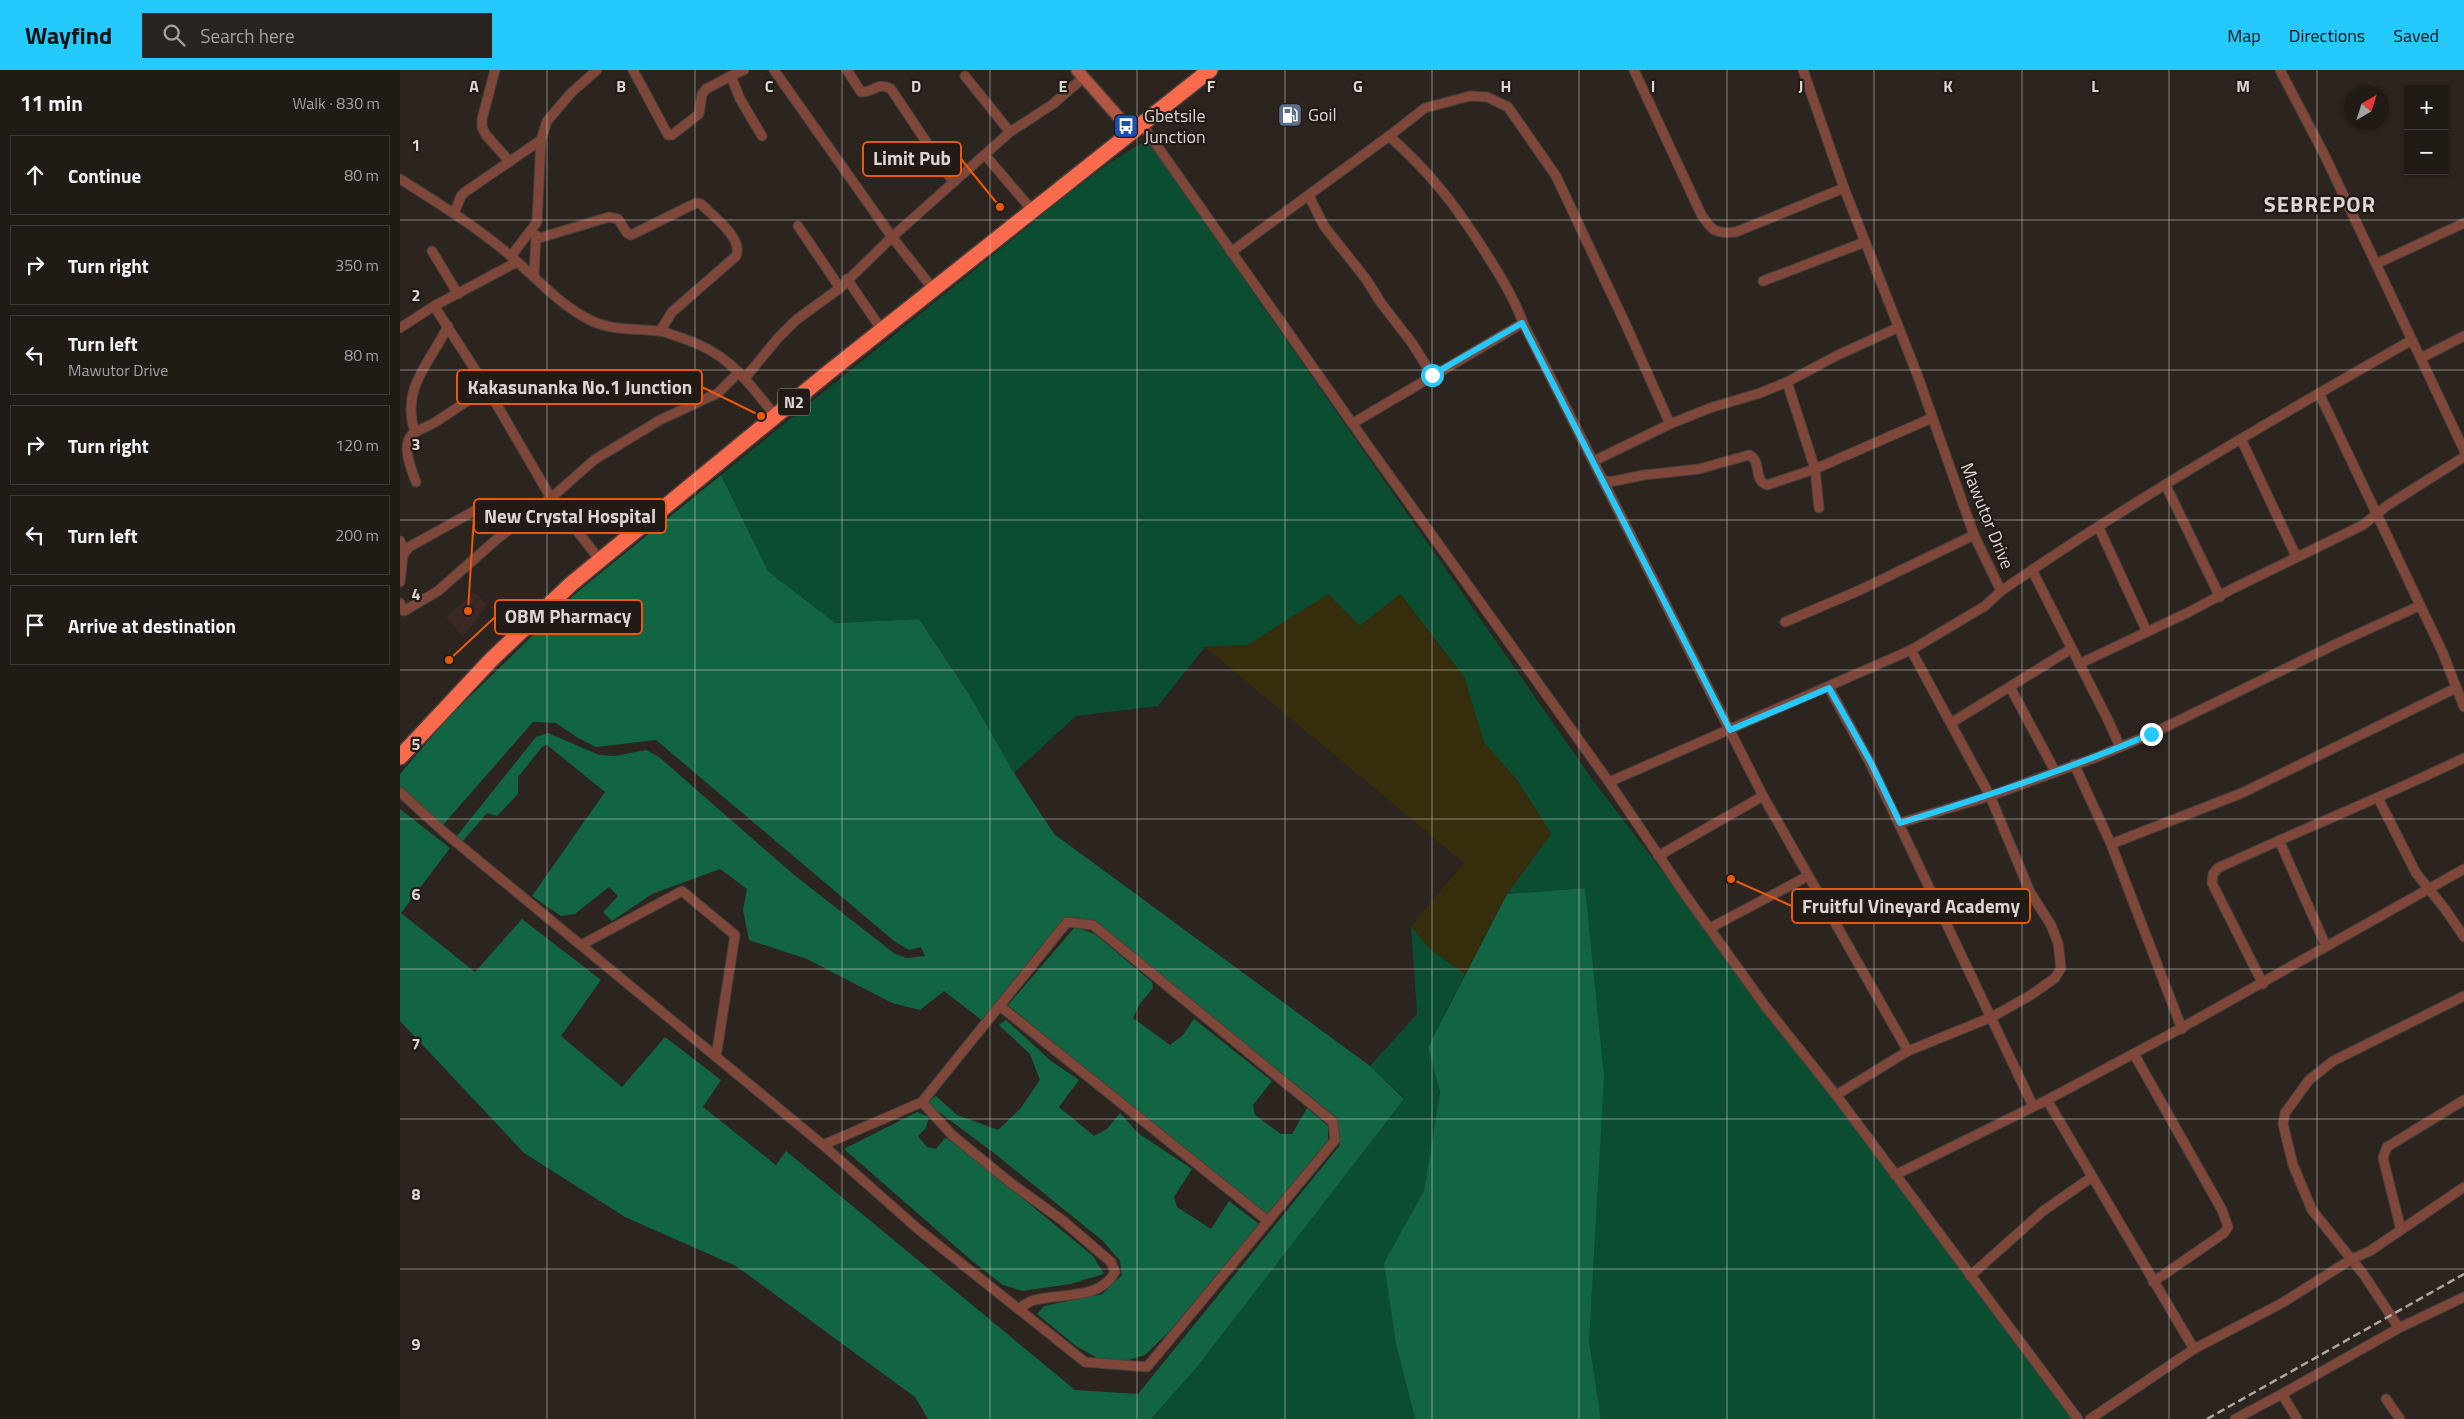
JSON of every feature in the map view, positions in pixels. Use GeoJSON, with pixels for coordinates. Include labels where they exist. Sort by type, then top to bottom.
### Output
{"type":"FeatureCollection","features":[{"type":"Feature","properties":{"kind":"highway","name":"N2"},"geometry":{"type":"LineString","coordinates":[[400,757],[492,660],[600,560],[882,330],[1210,70]]}},
{"type":"Feature","properties":{"kind":"street"},"geometry":{"type":"LineString","coordinates":[[495,70],[482,119],[482,127],[510,162]]}},
{"type":"Feature","properties":{"kind":"street"},"geometry":{"type":"LineString","coordinates":[[534,277],[541,140],[547,121],[555,110],[598,70]]}},
{"type":"Feature","properties":{"kind":"street"},"geometry":{"type":"LineString","coordinates":[[634,70],[668,135],[672,135],[699,114],[702,94],[706,89],[744,70]]}},
{"type":"Feature","properties":{"kind":"street"},"geometry":{"type":"LineString","coordinates":[[774,70],[892,236],[934,290]]}},
{"type":"Feature","properties":{"kind":"street"},"geometry":{"type":"LineString","coordinates":[[847,70],[861,92],[867,93],[877,86],[885,86],[891,90],[953,182]]}},
{"type":"Feature","properties":{"kind":"street"},"geometry":{"type":"LineString","coordinates":[[1634,70],[1701,214],[1714,231],[1721,233],[1736,232],[1844,188]]}},
{"type":"Feature","properties":{"kind":"street","name":"Mawutor Drive"},"geometry":{"type":"LineString","coordinates":[[1609,782],[1829,688],[1911,650],[1985,606],[2001,591],[1974,535],[1932,418],[1844,188],[1803,70]]}},
{"type":"Feature","properties":{"kind":"street"},"geometry":{"type":"LineString","coordinates":[[2280,70],[2376,264],[2464,450]]}},
{"type":"Feature","properties":{"kind":"street"},"geometry":{"type":"LineString","coordinates":[[401,610],[438,591],[496,538],[551,498],[594,460],[660,420],[718,393],[742,375],[796,320],[840,288],[892,236],[1010,132],[1053,104],[1081,73],[1136,127],[1231,252],[1609,782],[1658,856],[1765,1006],[1836,1095],[2078,1419]]}},
{"type":"Feature","properties":{"kind":"street"},"geometry":{"type":"LineString","coordinates":[[732,76],[740,98],[762,136]]}},
{"type":"Feature","properties":{"kind":"street"},"geometry":{"type":"LineString","coordinates":[[965,76],[1010,132]]}},
{"type":"Feature","properties":{"kind":"street"},"geometry":{"type":"LineString","coordinates":[[1231,252],[1309,196],[1425,108],[1470,96],[1487,98],[1508,107],[1556,176],[1670,424]]}},
{"type":"Feature","properties":{"kind":"street"},"geometry":{"type":"LineString","coordinates":[[1389,136],[1421,165],[1465,219],[1502,280],[1516,306],[1522,323],[1604,480],[1763,796],[1908,1051]]}},
{"type":"Feature","properties":{"kind":"street"},"geometry":{"type":"LineString","coordinates":[[454,213],[461,196],[465,192],[541,140]]}},
{"type":"Feature","properties":{"kind":"street"},"geometry":{"type":"LineString","coordinates":[[985,155],[1032,210]]}},
{"type":"Feature","properties":{"kind":"street"},"geometry":{"type":"LineString","coordinates":[[400,179],[454,213],[514,259],[567,307],[601,325],[615,329],[660,331],[703,344],[729,362],[776,417]]}},
{"type":"Feature","properties":{"kind":"street"},"geometry":{"type":"LineString","coordinates":[[1309,196],[1324,226],[1366,279],[1381,303],[1412,343],[1432,375]]}},
{"type":"Feature","properties":{"kind":"street"},"geometry":{"type":"LineString","coordinates":[[536,239],[609,217],[618,219],[627,233],[631,235],[696,203],[702,204],[737,241],[739,250],[736,256],[672,312],[660,331]]}},
{"type":"Feature","properties":{"kind":"street"},"geometry":{"type":"LineString","coordinates":[[400,328],[514,259],[537,222]]}},
{"type":"Feature","properties":{"kind":"street"},"geometry":{"type":"LineString","coordinates":[[2376,264],[2464,223]]}},
{"type":"Feature","properties":{"kind":"street"},"geometry":{"type":"LineString","coordinates":[[798,226],[840,288]]}},
{"type":"Feature","properties":{"kind":"street"},"geometry":{"type":"LineString","coordinates":[[1763,281],[1865,242]]}},
{"type":"Feature","properties":{"kind":"street"},"geometry":{"type":"LineString","coordinates":[[432,250],[458,294]]}},
{"type":"Feature","properties":{"kind":"street"},"geometry":{"type":"LineString","coordinates":[[847,280],[882,330]]}},
{"type":"Feature","properties":{"kind":"street"},"geometry":{"type":"LineString","coordinates":[[434,306],[487,388],[551,498],[600,560]]}},
{"type":"Feature","properties":{"kind":"street"},"geometry":{"type":"LineString","coordinates":[[1353,423],[1522,323]]}},
{"type":"Feature","properties":{"kind":"street"},"geometry":{"type":"LineString","coordinates":[[415,432],[409,417],[411,389],[448,326]]}},
{"type":"Feature","properties":{"kind":"street"},"geometry":{"type":"LineString","coordinates":[[1594,461],[1670,424],[1710,408],[1760,393],[1787,382],[1836,356],[1897,328]]}},
{"type":"Feature","properties":{"kind":"street"},"geometry":{"type":"LineString","coordinates":[[2421,358],[2464,336]]}},
{"type":"Feature","properties":{"kind":"street"},"geometry":{"type":"LineString","coordinates":[[2001,591],[2073,541],[2099,528],[2318,393],[2412,340]]}},
{"type":"Feature","properties":{"kind":"street"},"geometry":{"type":"LineString","coordinates":[[1787,382],[1815,469],[1819,508]]}},
{"type":"Feature","properties":{"kind":"street"},"geometry":{"type":"LineString","coordinates":[[416,482],[405,445],[408,436],[434,423],[487,388]]}},
{"type":"Feature","properties":{"kind":"street"},"geometry":{"type":"LineString","coordinates":[[2318,393],[2403,567],[2442,651],[2464,707]]}},
{"type":"Feature","properties":{"kind":"street"},"geometry":{"type":"LineString","coordinates":[[1604,480],[1609,482],[1644,475],[1699,469],[1749,455],[1756,461],[1763,484],[1767,485],[1815,469],[1932,418]]}},
{"type":"Feature","properties":{"kind":"street"},"geometry":{"type":"LineString","coordinates":[[2241,439],[2296,556]]}},
{"type":"Feature","properties":{"kind":"street"},"geometry":{"type":"LineString","coordinates":[[2079,664],[2220,597],[2296,556],[2363,525],[2376,514],[2464,457]]}},
{"type":"Feature","properties":{"kind":"street"},"geometry":{"type":"LineString","coordinates":[[2166,486],[2220,597]]}},
{"type":"Feature","properties":{"kind":"street"},"geometry":{"type":"LineString","coordinates":[[405,551],[476,510]]}},
{"type":"Feature","properties":{"kind":"street"},"geometry":{"type":"LineString","coordinates":[[2099,528],[2147,632]]}},
{"type":"Feature","properties":{"kind":"street"},"geometry":{"type":"LineString","coordinates":[[1785,622],[1860,590],[1974,535]]}},
{"type":"Feature","properties":{"kind":"street"},"geometry":{"type":"LineString","coordinates":[[400,541],[405,551],[400,582]]}},
{"type":"Feature","properties":{"kind":"street"},"geometry":{"type":"LineString","coordinates":[[2032,570],[2110,722],[2120,747]]}},
{"type":"Feature","properties":{"kind":"street"},"geometry":{"type":"LineString","coordinates":[[1900,823],[1990,796],[2120,747],[2420,606]]}},
{"type":"Feature","properties":{"kind":"street"},"geometry":{"type":"LineString","coordinates":[[1951,723],[2072,649]]}},
{"type":"Feature","properties":{"kind":"street"},"geometry":{"type":"LineString","coordinates":[[1836,1095],[1908,1051],[1992,1017],[2031,995],[2055,978],[2061,968],[2058,943],[2051,925],[2030,892],[1990,796],[1911,650]]}},
{"type":"Feature","properties":{"kind":"street"},"geometry":{"type":"LineString","coordinates":[[2010,687],[2055,771]]}},
{"type":"Feature","properties":{"kind":"street"},"geometry":{"type":"LineString","coordinates":[[1829,688],[1870,761],[1939,911],[1992,1017],[2033,1106]]}},
{"type":"Feature","properties":{"kind":"street"},"geometry":{"type":"LineString","coordinates":[[2111,844],[2242,794],[2456,688]]}},
{"type":"Feature","properties":{"kind":"street"},"geometry":{"type":"LineString","coordinates":[[2263,984],[2212,883],[2213,874],[2218,868],[2464,758]]}},
{"type":"Feature","properties":{"kind":"street"},"geometry":{"type":"LineString","coordinates":[[2074,764],[2111,844],[2182,1028]]}},
{"type":"Feature","properties":{"kind":"street"},"geometry":{"type":"LineString","coordinates":[[400,792],[445,833],[823,1145],[918,1229],[1085,1362],[1146,1367],[1335,1140],[1333,1122],[1093,925],[1067,922],[922,1102],[823,1145]]}},
{"type":"Feature","properties":{"kind":"street"},"geometry":{"type":"LineString","coordinates":[[1658,856],[1763,796]]}},
{"type":"Feature","properties":{"kind":"street"},"geometry":{"type":"LineString","coordinates":[[2378,798],[2416,874],[2464,937]]}},
{"type":"Feature","properties":{"kind":"street"},"geometry":{"type":"LineString","coordinates":[[2279,840],[2326,946]]}},
{"type":"Feature","properties":{"kind":"street"},"geometry":{"type":"LineString","coordinates":[[1895,1175],[2047,1100],[2134,1054],[2263,984],[2326,946],[2464,869]]}},
{"type":"Feature","properties":{"kind":"street"},"geometry":{"type":"LineString","coordinates":[[1710,928],[1808,876]]}},
{"type":"Feature","properties":{"kind":"street"},"geometry":{"type":"LineString","coordinates":[[581,945],[682,891],[735,935],[716,1057]]}},
{"type":"Feature","properties":{"kind":"street"},"geometry":{"type":"LineString","coordinates":[[2399,1328],[2382,1300],[2352,1259],[2331,1236],[2312,1210],[2293,1165],[2283,1124],[2285,1113],[2309,1080],[2333,1061],[2464,996]]}},
{"type":"Feature","properties":{"kind":"street"},"geometry":{"type":"LineString","coordinates":[[1000,1006],[1268,1221]]}},
{"type":"Feature","properties":{"kind":"street"},"geometry":{"type":"LineString","coordinates":[[2134,1054],[2222,1210],[2228,1227],[2224,1233],[2153,1282]]}},
{"type":"Feature","properties":{"kind":"street"},"geometry":{"type":"LineString","coordinates":[[2047,1100],[2194,1349]]}},
{"type":"Feature","properties":{"kind":"street"},"geometry":{"type":"LineString","coordinates":[[2401,1230],[2383,1158],[2384,1153],[2387,1147],[2464,1100]]}},
{"type":"Feature","properties":{"kind":"street"},"geometry":{"type":"LineString","coordinates":[[922,1102],[952,1135],[1062,1220],[1111,1262],[1115,1272],[1110,1281],[1100,1289],[1034,1300],[1018,1309]]}},
{"type":"Feature","properties":{"kind":"street"},"geometry":{"type":"LineString","coordinates":[[1970,1276],[2043,1211],[2092,1177]]}},
{"type":"Feature","properties":{"kind":"street"},"geometry":{"type":"LineString","coordinates":[[2090,1419],[2194,1349],[2282,1302],[2352,1259],[2370,1251],[2464,1187]]}},
{"type":"Feature","properties":{"kind":"street"},"geometry":{"type":"LineString","coordinates":[[2235,1419],[2399,1328],[2464,1297]]}},
{"type":"Feature","properties":{"kind":"street"},"geometry":{"type":"LineString","coordinates":[[2282,1394],[2297,1419]]}},
{"type":"Feature","properties":{"kind":"street"},"geometry":{"type":"LineString","coordinates":[[2386,1399],[2400,1419]]}},
{"type":"Feature","properties":{"kind":"shaded area"},"geometry":{"type":"Polygon","coordinates":[[[474,592],[487,605],[463,637],[446,617],[474,592]]]}},
{"type":"Feature","properties":{"kind":"green space"},"geometry":{"type":"Polygon","coordinates":[[[1147,140],[1592,779],[2081,1419],[1601,1419],[1589,1341],[1585,888],[1507,894],[1551,834],[1517,780],[1484,743],[1464,677],[1401,595],[1360,626],[1328,595],[1248,645],[1205,647],[1158,706],[1076,716],[1014,773],[969,694],[919,619],[835,623],[768,571],[721,475],[1067,195],[1109,163],[1147,140]]]}},
{"type":"Feature","properties":{"kind":"green space"},"geometry":{"type":"Polygon","coordinates":[[[721,475],[768,571],[835,623],[919,619],[969,694],[1014,773],[1054,834],[1370,1066],[1404,1099],[1197,1367],[1151,1419],[928,1419],[915,1397],[736,1266],[625,1217],[524,1153],[400,1021],[400,809],[450,848],[401,913],[475,972],[522,919],[601,980],[561,1036],[622,1087],[665,1037],[721,1080],[703,1107],[776,1165],[786,1151],[1075,1390],[1138,1394],[1340,1145],[1337,1118],[1097,924],[1076,917],[1060,924],[983,1021],[944,991],[920,1010],[892,1003],[807,959],[749,940],[743,910],[747,889],[720,869],[652,894],[612,921],[603,912],[618,896],[609,887],[575,914],[561,916],[532,896],[605,792],[547,745],[542,747],[518,777],[518,794],[497,816],[487,813],[462,842],[456,837],[536,737],[548,733],[599,755],[615,756],[646,750],[659,757],[793,874],[895,954],[907,958],[925,956],[921,947],[909,950],[894,941],[656,740],[596,747],[578,738],[556,723],[533,722],[442,826],[400,789],[400,774],[446,720],[575,594],[721,475]]]}},
{"type":"Feature","properties":{"kind":"green space"},"geometry":{"type":"Polygon","coordinates":[[[1585,888],[1604,1077],[1589,1341],[1601,1419],[1415,1419],[1396,1344],[1384,1263],[1424,1191],[1440,1092],[1428,1047],[1507,894],[1585,888]]]}},
{"type":"Feature","properties":{"kind":"green space"},"geometry":{"type":"Polygon","coordinates":[[[1411,926],[1429,948],[1465,974],[1428,1047],[1440,1092],[1424,1191],[1385,1263],[1396,1344],[1415,1419],[1151,1419],[1197,1367],[1404,1098],[1370,1066],[1417,1014],[1411,926]]]}},
{"type":"Feature","properties":{"kind":"green space"},"geometry":{"type":"Polygon","coordinates":[[[1075,927],[1095,934],[1152,982],[1153,988],[1139,1005],[1133,1018],[1170,1045],[1183,1035],[1194,1019],[1272,1081],[1253,1105],[1255,1115],[1281,1134],[1292,1134],[1307,1108],[1328,1126],[1328,1140],[1269,1215],[1263,1214],[1008,1005],[1075,927]]]}},
{"type":"Feature","properties":{"kind":"green space"},"geometry":{"type":"Polygon","coordinates":[[[1006,1020],[1051,1061],[1079,1080],[1059,1107],[1094,1136],[1107,1129],[1120,1113],[1138,1133],[1192,1169],[1174,1197],[1177,1207],[1211,1229],[1229,1201],[1259,1224],[1171,1330],[1145,1355],[1125,1361],[1097,1358],[1076,1346],[1037,1314],[1044,1306],[1102,1294],[1122,1275],[1120,1261],[1103,1241],[994,1153],[931,1106],[929,1101],[936,1096],[957,1115],[998,1130],[1020,1109],[1040,1080],[1030,1054],[999,1025],[1006,1020]]]}},
{"type":"Feature","properties":{"kind":"green space"},"geometry":{"type":"Polygon","coordinates":[[[917,1112],[929,1117],[926,1128],[918,1136],[927,1147],[936,1149],[945,1138],[951,1140],[1093,1256],[1104,1274],[1070,1284],[1022,1291],[1003,1285],[971,1260],[844,1149],[917,1112]]]}},
{"type":"Feature","properties":{"kind":"sand"},"geometry":{"type":"Polygon","coordinates":[[[1328,594],[1360,626],[1400,594],[1464,677],[1484,743],[1517,780],[1551,834],[1507,894],[1465,974],[1429,948],[1411,926],[1464,863],[1205,647],[1248,645],[1328,594]]]}},
{"type":"Feature","properties":{"kind":"railway"},"geometry":{"type":"LineString","coordinates":[[2207,1419],[2464,1274]]}},
{"type":"Feature","properties":{"kind":"place","name":"Goil"},"geometry":{"type":"Point","coordinates":[1290,115]}},
{"type":"Feature","properties":{"kind":"place","name":"Gbetsile Junction"},"geometry":{"type":"Point","coordinates":[1126,126]}},
{"type":"Feature","properties":{"kind":"place","name":"Limit Pub"},"geometry":{"type":"Point","coordinates":[1000,207]}},
{"type":"Feature","properties":{"kind":"place","name":"Kakasunanka No.1 Junction"},"geometry":{"type":"Point","coordinates":[761,416]}},
{"type":"Feature","properties":{"kind":"place","name":"New Crystal Hospital"},"geometry":{"type":"Point","coordinates":[468,611]}},
{"type":"Feature","properties":{"kind":"place","name":"OBM Pharmacy"},"geometry":{"type":"Point","coordinates":[449,660]}},
{"type":"Feature","properties":{"kind":"place","name":"Fruitful Vineyard Academy"},"geometry":{"type":"Point","coordinates":[1731,879]}},
{"type":"Feature","properties":{"kind":"district","name":"SEBREPOR"},"geometry":{"type":"Point","coordinates":[2320,204]}},
{"type":"Feature","properties":{"kind":"route"},"geometry":{"type":"LineString","coordinates":[[1432,375],[1522,323],[1604,480],[1730,730],[1829,688],[1870,761],[1900,823],[1990,796],[2074,764],[2098,757],[2151,734]]}}]}
